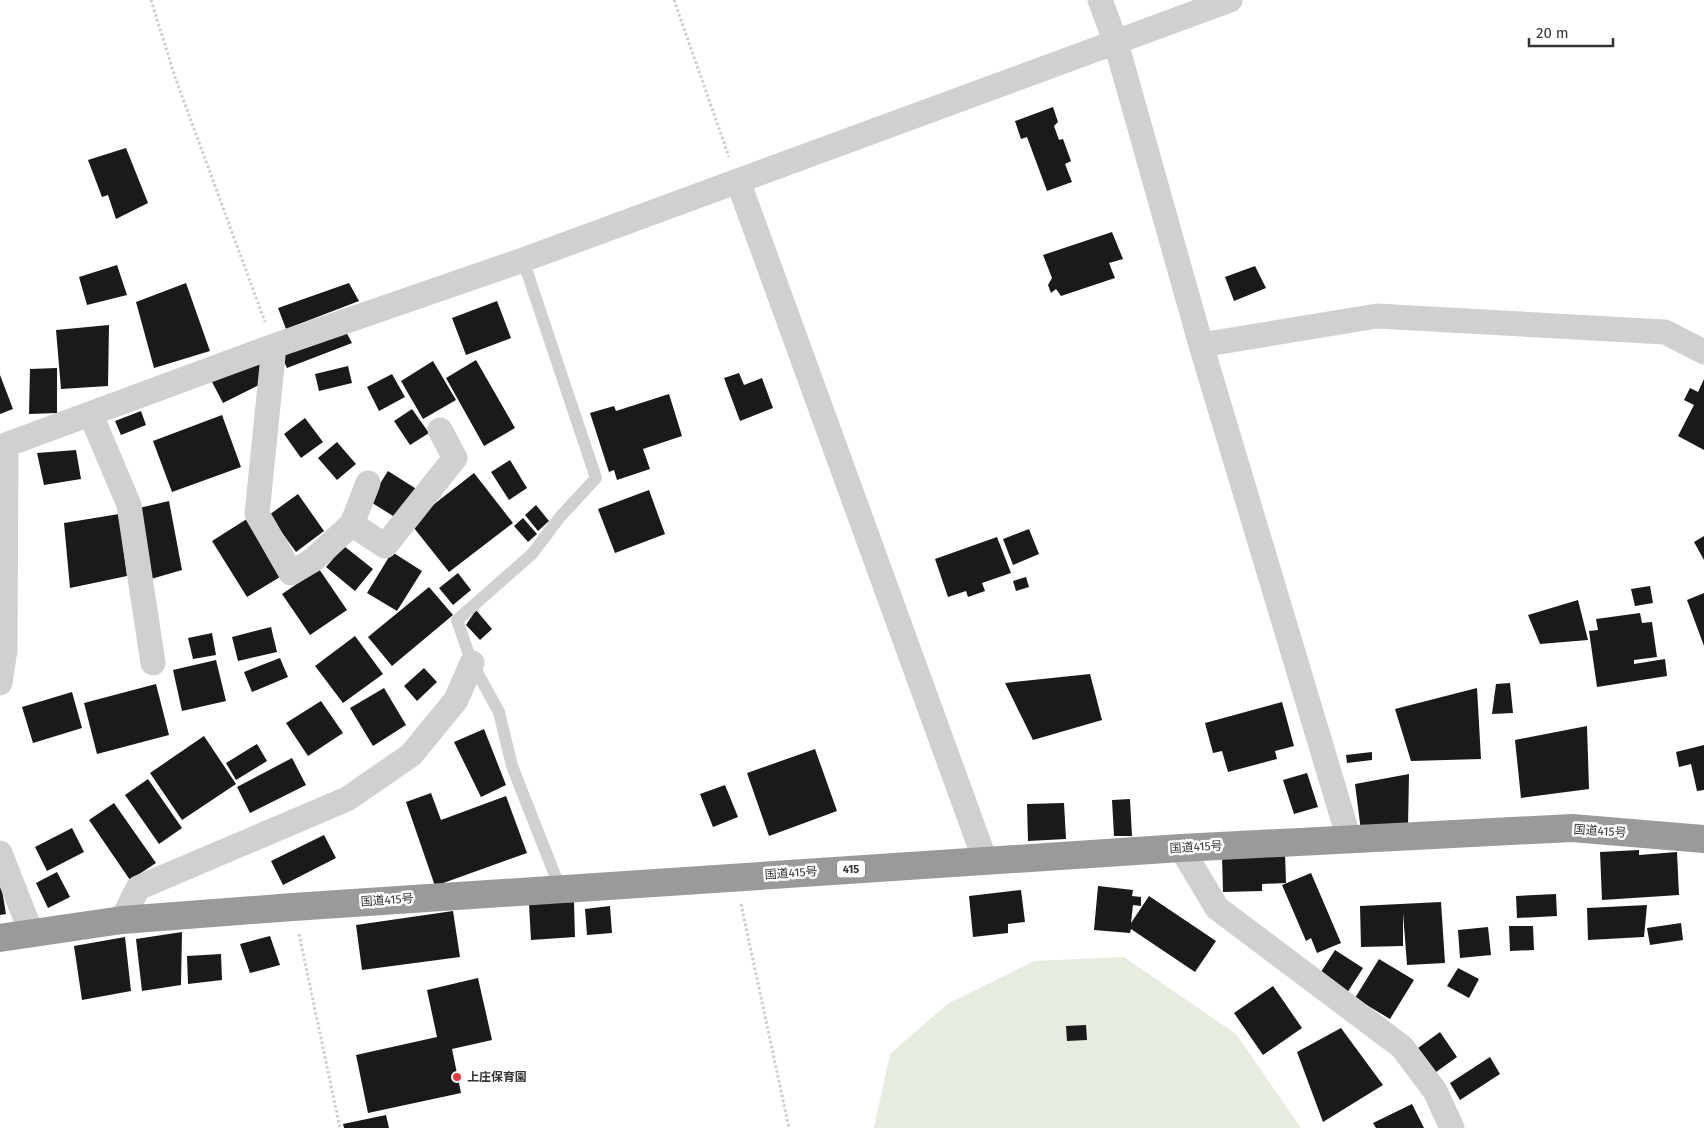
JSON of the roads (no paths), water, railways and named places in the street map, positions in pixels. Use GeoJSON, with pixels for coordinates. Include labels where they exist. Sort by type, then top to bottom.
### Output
{"type":"FeatureCollection","features":[{"type":"Feature","properties":{"kind":"highway","name":"国道415号"},"geometry":{"type":"LineString","coordinates":[[0,938],[122,920],[735,876],[1182,848],[1572,828],[1704,839]]}},
{"type":"Feature","properties":{"kind":"street"},"geometry":{"type":"LineString","coordinates":[[1100,0],[1116,43],[1201,345],[1349,839]]}},
{"type":"Feature","properties":{"kind":"street"},"geometry":{"type":"LineString","coordinates":[[0,683],[5,650],[3,446],[274,346],[523,260],[1230,0]]}},
{"type":"Feature","properties":{"kind":"street"},"geometry":{"type":"LineString","coordinates":[[738,181],[985,860]]}},
{"type":"Feature","properties":{"kind":"street"},"geometry":{"type":"LineString","coordinates":[[1201,345],[1376,316],[1665,332],[1704,352]]}},
{"type":"Feature","properties":{"kind":"street"},"geometry":{"type":"LineString","coordinates":[[274,346],[257,514],[291,572],[313,560],[352,524],[368,484]]}},
{"type":"Feature","properties":{"kind":"street"},"geometry":{"type":"LineString","coordinates":[[91,415],[130,505],[153,663]]}},
{"type":"Feature","properties":{"kind":"street"},"geometry":{"type":"LineString","coordinates":[[352,524],[385,546],[455,458],[440,430]]}},
{"type":"Feature","properties":{"kind":"street"},"geometry":{"type":"LineString","coordinates":[[122,920],[138,888],[347,799],[411,755],[456,700],[472,663]]}},
{"type":"Feature","properties":{"kind":"street"},"geometry":{"type":"LineString","coordinates":[[1182,848],[1217,908],[1402,1048],[1435,1091],[1452,1128]]}},
{"type":"Feature","properties":{"kind":"street"},"geometry":{"type":"LineString","coordinates":[[0,853],[31,932]]}},
{"type":"Feature","properties":{"kind":"lane"},"geometry":{"type":"LineString","coordinates":[[523,260],[596,478],[560,516],[532,554],[456,620],[472,663],[499,712],[515,775],[560,888]]}},
{"type":"Feature","properties":{"kind":"place","name":"上庄保育園"},"geometry":{"type":"Point","coordinates":[457,1077]}}]}
